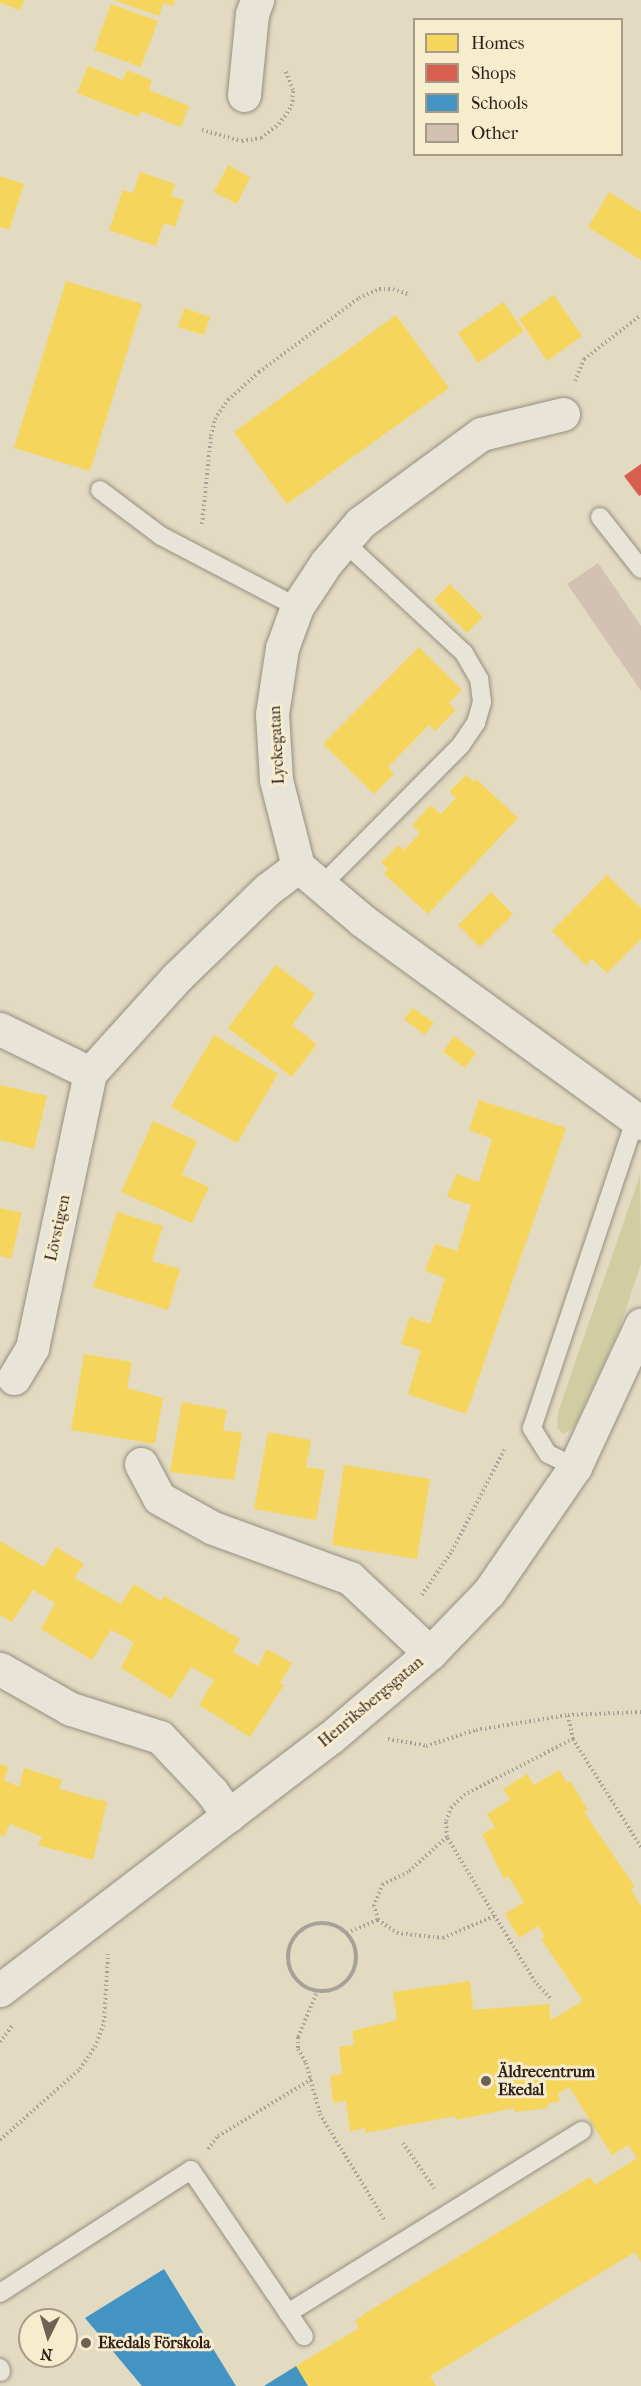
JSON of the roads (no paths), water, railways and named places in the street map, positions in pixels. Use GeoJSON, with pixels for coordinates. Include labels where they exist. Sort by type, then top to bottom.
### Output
{"type":"FeatureCollection","features":[{"type":"Feature","properties":{"kind":"street"},"geometry":{"type":"LineString","coordinates":[[244,96],[252,14],[257,0]]}},
{"type":"Feature","properties":{"kind":"street","name":"Lyckegatan"},"geometry":{"type":"LineString","coordinates":[[310,876],[276,780],[272,714],[282,648],[297,608],[360,523],[481,434],[563,414]]}},
{"type":"Feature","properties":{"kind":"street"},"geometry":{"type":"LineString","coordinates":[[0,1029],[90,1073],[176,978],[268,889],[310,876],[363,921],[638,1122]]}},
{"type":"Feature","properties":{"kind":"street","name":"Lövstigen"},"geometry":{"type":"LineString","coordinates":[[14,1378],[32,1348],[90,1073]]}},
{"type":"Feature","properties":{"kind":"street","name":"Henriksbergsgatan"},"geometry":{"type":"LineString","coordinates":[[2,1985],[229,1816],[346,1725],[430,1653],[489,1592],[575,1467],[641,1325]]}},
{"type":"Feature","properties":{"kind":"street"},"geometry":{"type":"LineString","coordinates":[[141,1464],[159,1498],[213,1528],[350,1578],[430,1653]]}},
{"type":"Feature","properties":{"kind":"street"},"geometry":{"type":"LineString","coordinates":[[0,1669],[71,1709],[160,1737],[212,1792],[229,1816]]}},
{"type":"Feature","properties":{"kind":"lane"},"geometry":{"type":"LineString","coordinates":[[100,490],[161,536],[297,608]]}},
{"type":"Feature","properties":{"kind":"lane"},"geometry":{"type":"LineString","coordinates":[[600,517],[641,569]]}},
{"type":"Feature","properties":{"kind":"lane"},"geometry":{"type":"LineString","coordinates":[[310,876],[461,745],[476,723],[482,702],[479,680],[464,653],[344,542]]}},
{"type":"Feature","properties":{"kind":"lane"},"geometry":{"type":"LineString","coordinates":[[575,1467],[548,1454],[532,1428],[638,1122]]}},
{"type":"Feature","properties":{"kind":"lane"},"geometry":{"type":"LineString","coordinates":[[288,2313],[582,2131]]}},
{"type":"Feature","properties":{"kind":"lane"},"geometry":{"type":"LineString","coordinates":[[0,2293],[191,2170],[304,2336]]}},
{"type":"Feature","properties":{"kind":"place","name":"Äldrecentrum Ekedal"},"geometry":{"type":"Point","coordinates":[486,2081]}},
{"type":"Feature","properties":{"kind":"place","name":"Ekedals Förskola"},"geometry":{"type":"Point","coordinates":[86,2343]}}]}
